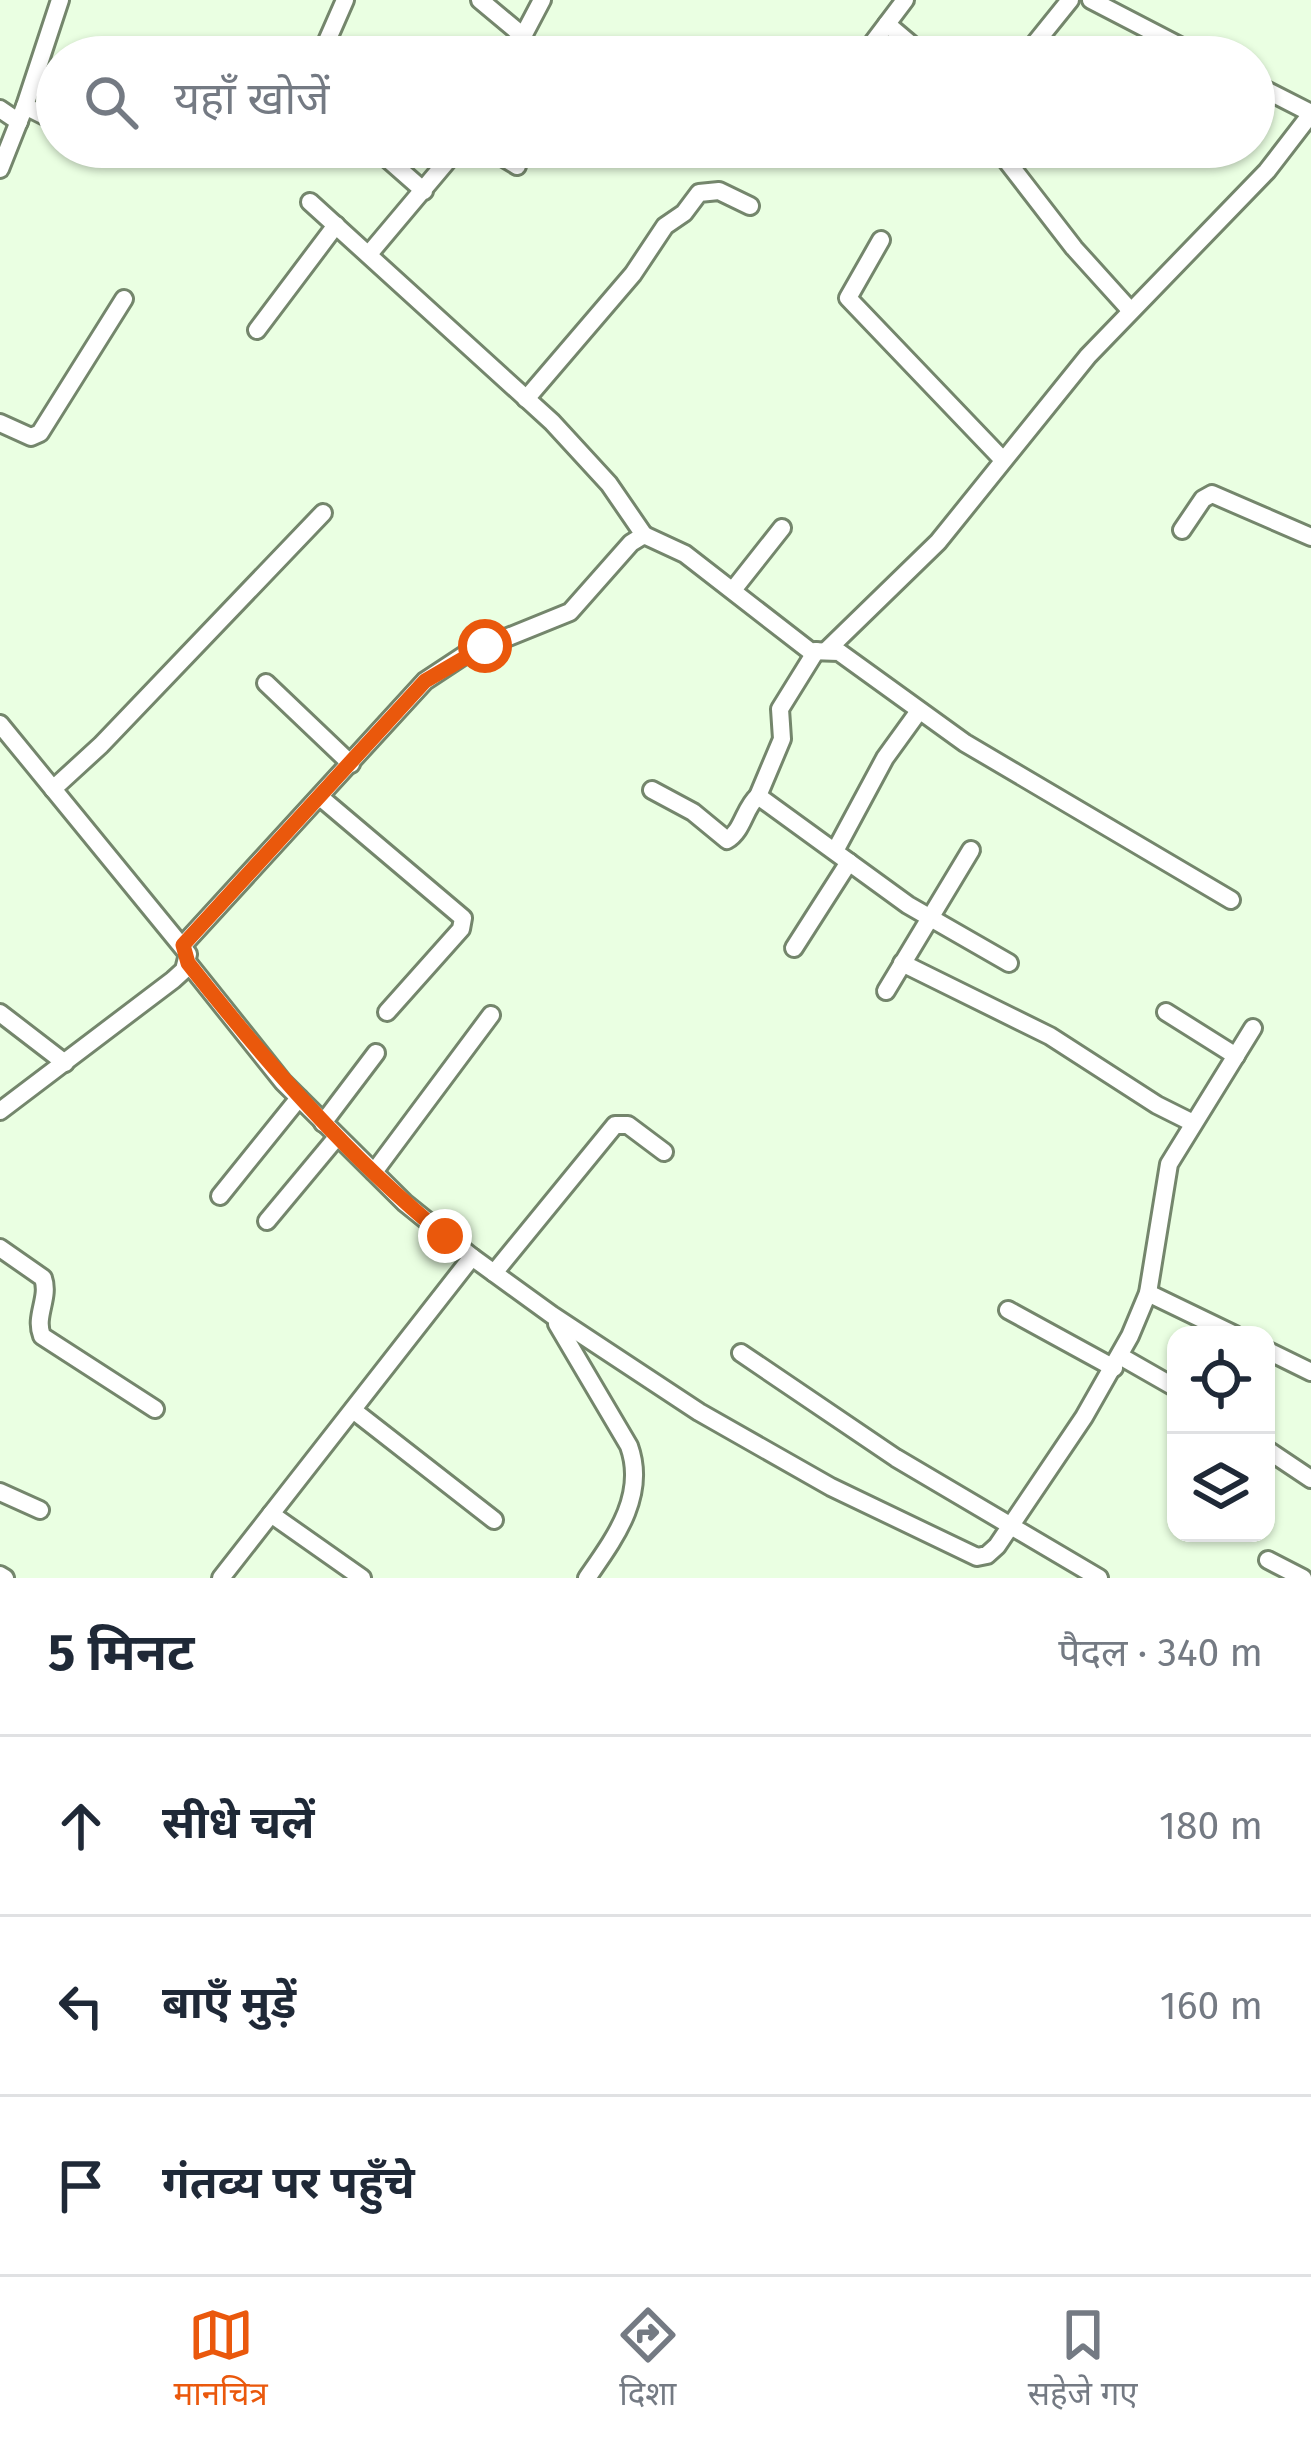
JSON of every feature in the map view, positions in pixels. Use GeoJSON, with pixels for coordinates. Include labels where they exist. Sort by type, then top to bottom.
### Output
{"type":"FeatureCollection","features":[{"type":"Feature","properties":{"kind":"street"},"geometry":{"type":"LineString","coordinates":[[48,36],[60,0]]}},
{"type":"Feature","properties":{"kind":"street"},"geometry":{"type":"LineString","coordinates":[[330,36],[346,0]]}},
{"type":"Feature","properties":{"kind":"street"},"geometry":{"type":"LineString","coordinates":[[480,0],[523,36],[542,0]]}},
{"type":"Feature","properties":{"kind":"street"},"geometry":{"type":"LineString","coordinates":[[878,36],[905,0]]}},
{"type":"Feature","properties":{"kind":"street"},"geometry":{"type":"LineString","coordinates":[[1041,36],[1070,0]]}},
{"type":"Feature","properties":{"kind":"street"},"geometry":{"type":"LineString","coordinates":[[1091,0],[1160,36]]}},
{"type":"Feature","properties":{"kind":"street"},"geometry":{"type":"LineString","coordinates":[[887,24],[901,36]]}},
{"type":"Feature","properties":{"kind":"street"},"geometry":{"type":"LineString","coordinates":[[0,169],[36,72]]}},
{"type":"Feature","properties":{"kind":"street"},"geometry":{"type":"LineString","coordinates":[[1275,95],[1311,114],[1275,161]]}},
{"type":"Feature","properties":{"kind":"street"},"geometry":{"type":"LineString","coordinates":[[0,109],[36,117]]}},
{"type":"Feature","properties":{"kind":"street"},"geometry":{"type":"LineString","coordinates":[[398,168],[424,191]]}},
{"type":"Feature","properties":{"kind":"street"},"geometry":{"type":"LineString","coordinates":[[369,254],[442,168]]}},
{"type":"Feature","properties":{"kind":"street"},"geometry":{"type":"LineString","coordinates":[[1012,168],[1130,310]]}},
{"type":"Feature","properties":{"kind":"street"},"geometry":{"type":"LineString","coordinates":[[652,790],[693,812],[727,840],[735,835],[782,739],[780,709],[822,650],[938,542],[1130,310],[1269,168]]}},
{"type":"Feature","properties":{"kind":"street"},"geometry":{"type":"LineString","coordinates":[[526,399],[633,274],[665,226],[684,213],[699,193],[710,188],[750,206]]}},
{"type":"Feature","properties":{"kind":"street"},"geometry":{"type":"LineString","coordinates":[[310,202],[526,399],[610,484],[644,535],[685,554],[803,646],[839,652],[964,743],[1232,901]]}},
{"type":"Feature","properties":{"kind":"street"},"geometry":{"type":"LineString","coordinates":[[257,330],[336,225]]}},
{"type":"Feature","properties":{"kind":"street"},"geometry":{"type":"LineString","coordinates":[[881,240],[848,298],[1003,460]]}},
{"type":"Feature","properties":{"kind":"street"},"geometry":{"type":"LineString","coordinates":[[0,423],[31,437],[40,433],[124,299]]}},
{"type":"Feature","properties":{"kind":"street"},"geometry":{"type":"LineString","coordinates":[[1182,530],[1212,494],[1311,538]]}},
{"type":"Feature","properties":{"kind":"street"},"geometry":{"type":"LineString","coordinates":[[53,789],[323,514]]}},
{"type":"Feature","properties":{"kind":"street"},"geometry":{"type":"LineString","coordinates":[[733,590],[782,528]]}},
{"type":"Feature","properties":{"kind":"street"},"geometry":{"type":"LineString","coordinates":[[0,1112],[173,980],[185,954],[436,672],[466,654],[570,613],[631,543],[644,535]]}},
{"type":"Feature","properties":{"kind":"street"},"geometry":{"type":"LineString","coordinates":[[266,683],[351,764]]}},
{"type":"Feature","properties":{"kind":"street"},"geometry":{"type":"LineString","coordinates":[[794,948],[885,758],[919,711]]}},
{"type":"Feature","properties":{"kind":"street"},"geometry":{"type":"LineString","coordinates":[[0,724],[299,1098],[374,1172],[472,1257],[552,1316],[699,1412],[967,1556],[987,1556],[1117,1362],[1148,1293],[1168,1164],[1253,1028]]}},
{"type":"Feature","properties":{"kind":"street"},"geometry":{"type":"LineString","coordinates":[[758,796],[929,917],[1009,963]]}},
{"type":"Feature","properties":{"kind":"street"},"geometry":{"type":"LineString","coordinates":[[320,797],[463,918],[461,929],[388,1012]]}},
{"type":"Feature","properties":{"kind":"street"},"geometry":{"type":"LineString","coordinates":[[886,991],[971,850]]}},
{"type":"Feature","properties":{"kind":"street"},"geometry":{"type":"LineString","coordinates":[[902,963],[1050,1036],[1157,1106],[1193,1123]]}},
{"type":"Feature","properties":{"kind":"street"},"geometry":{"type":"LineString","coordinates":[[1166,1012],[1236,1056]]}},
{"type":"Feature","properties":{"kind":"street"},"geometry":{"type":"LineString","coordinates":[[0,1013],[65,1063]]}},
{"type":"Feature","properties":{"kind":"street"},"geometry":{"type":"LineString","coordinates":[[374,1172],[491,1016]]}},
{"type":"Feature","properties":{"kind":"street"},"geometry":{"type":"LineString","coordinates":[[267,1221],[376,1053]]}},
{"type":"Feature","properties":{"kind":"street"},"geometry":{"type":"LineString","coordinates":[[220,1196],[299,1098]]}},
{"type":"Feature","properties":{"kind":"street"},"geometry":{"type":"LineString","coordinates":[[494,1273],[615,1125],[628,1125],[664,1152]]}},
{"type":"Feature","properties":{"kind":"street"},"geometry":{"type":"LineString","coordinates":[[0,1248],[44,1278],[46,1292],[38,1322],[42,1336],[154,1409]]}},
{"type":"Feature","properties":{"kind":"street"},"geometry":{"type":"LineString","coordinates":[[221,1578],[472,1257]]}},
{"type":"Feature","properties":{"kind":"street"},"geometry":{"type":"LineString","coordinates":[[1148,1293],[1216,1326]]}},
{"type":"Feature","properties":{"kind":"street"},"geometry":{"type":"LineString","coordinates":[[1008,1310],[1167,1384]]}},
{"type":"Feature","properties":{"kind":"street"},"geometry":{"type":"LineString","coordinates":[[552,1316],[619,1427],[635,1466],[628,1509],[587,1578]]}},
{"type":"Feature","properties":{"kind":"street"},"geometry":{"type":"LineString","coordinates":[[741,1353],[896,1458],[1099,1578]]}},
{"type":"Feature","properties":{"kind":"street"},"geometry":{"type":"LineString","coordinates":[[1275,1354],[1311,1372]]}},
{"type":"Feature","properties":{"kind":"street"},"geometry":{"type":"LineString","coordinates":[[353,1410],[494,1520]]}},
{"type":"Feature","properties":{"kind":"street"},"geometry":{"type":"LineString","coordinates":[[1275,1455],[1311,1479]]}},
{"type":"Feature","properties":{"kind":"street"},"geometry":{"type":"LineString","coordinates":[[0,1492],[40,1510]]}},
{"type":"Feature","properties":{"kind":"street"},"geometry":{"type":"LineString","coordinates":[[271,1514],[362,1578]]}},
{"type":"Feature","properties":{"kind":"street"},"geometry":{"type":"LineString","coordinates":[[1268,1560],[1303,1578]]}},
{"type":"Feature","properties":{"kind":"route"},"geometry":{"type":"LineString","coordinates":[[445,1236],[405,1203],[283,1082],[188,963],[183,945],[425,681],[485,646]]}}]}
